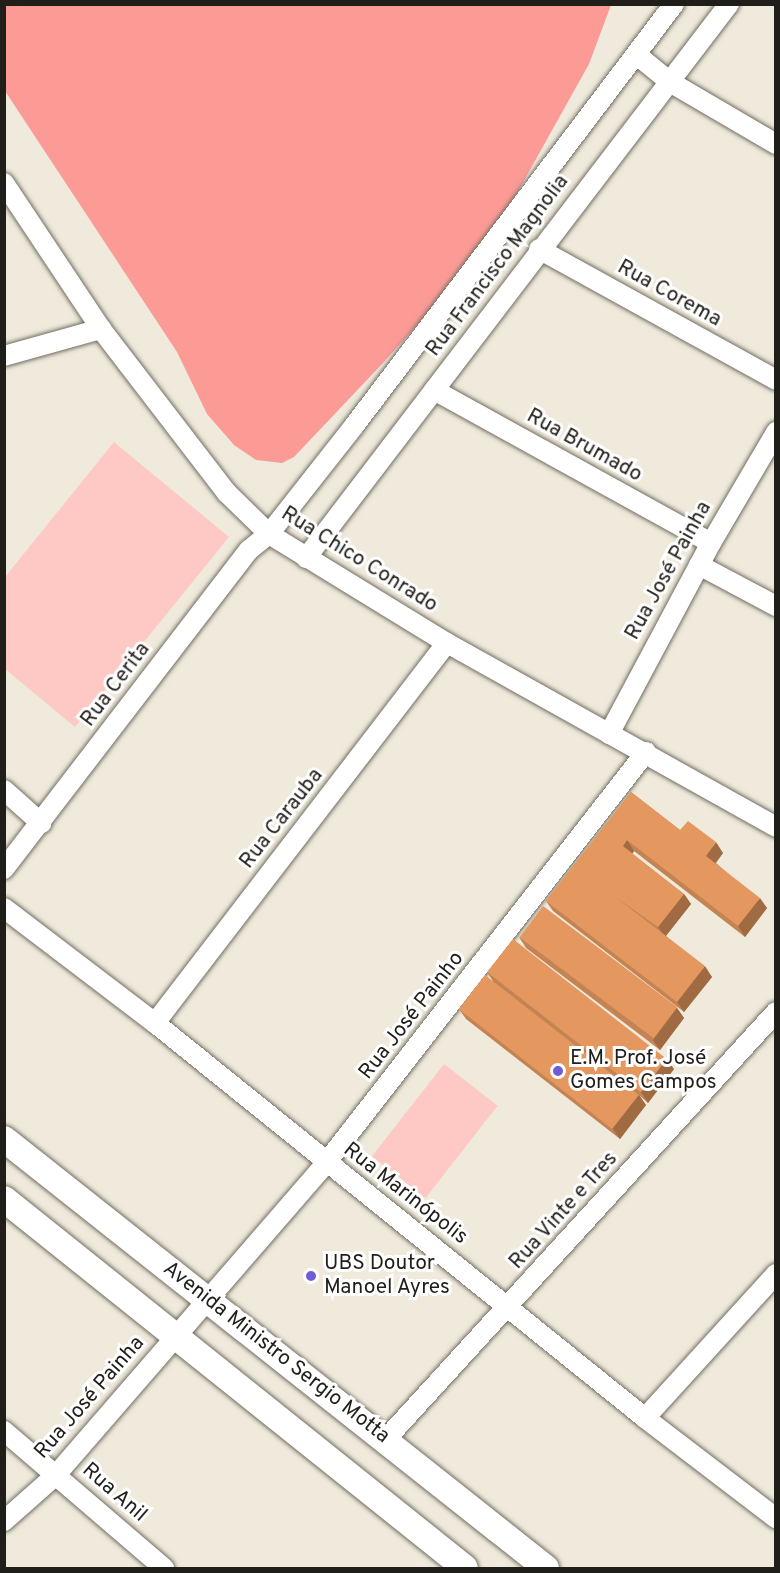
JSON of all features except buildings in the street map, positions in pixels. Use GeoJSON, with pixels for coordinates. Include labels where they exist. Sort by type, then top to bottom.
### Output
{"type":"FeatureCollection","features":[{"type":"Feature","properties":{"kind":"street","name":"Rua Francisco Magnolia"},"geometry":{"type":"LineString","coordinates":[[269,534],[674,4]]}},
{"type":"Feature","properties":{"kind":"street","name":"Rua Francisco Magnolia"},"geometry":{"type":"LineString","coordinates":[[306,558],[539,249],[729,4]]}},
{"type":"Feature","properties":{"kind":"street"},"geometry":{"type":"LineString","coordinates":[[637,55],[670,82],[776,144]]}},
{"type":"Feature","properties":{"kind":"street","name":"Rua Chico Conrado"},"geometry":{"type":"LineString","coordinates":[[4,183],[101,329],[227,493],[269,534],[447,643],[609,734],[646,752],[776,827]]}},
{"type":"Feature","properties":{"kind":"street","name":"Rua Corema"},"geometry":{"type":"LineString","coordinates":[[539,249],[776,380]]}},
{"type":"Feature","properties":{"kind":"street"},"geometry":{"type":"LineString","coordinates":[[4,356],[101,329]]}},
{"type":"Feature","properties":{"kind":"street","name":"Rua Brumado"},"geometry":{"type":"LineString","coordinates":[[434,390],[711,543]]}},
{"type":"Feature","properties":{"kind":"street","name":"Rua José Painha"},"geometry":{"type":"LineString","coordinates":[[609,734],[711,543],[776,432]]}},
{"type":"Feature","properties":{"kind":"street","name":"Rua Cerita"},"geometry":{"type":"LineString","coordinates":[[4,869],[249,550],[269,534]]}},
{"type":"Feature","properties":{"kind":"street"},"geometry":{"type":"LineString","coordinates":[[699,565],[776,606]]}},
{"type":"Feature","properties":{"kind":"street","name":"Rua Carauba"},"geometry":{"type":"LineString","coordinates":[[155,1023],[447,643]]}},
{"type":"Feature","properties":{"kind":"street","name":"Rua José Painho"},"geometry":{"type":"LineString","coordinates":[[208,1302],[326,1163],[646,752]]}},
{"type":"Feature","properties":{"kind":"street"},"geometry":{"type":"LineString","coordinates":[[4,790],[41,823]]}},
{"type":"Feature","properties":{"kind":"street","name":"Rua Marinópolis"},"geometry":{"type":"LineString","coordinates":[[4,909],[155,1023],[645,1418],[776,1518]]}},
{"type":"Feature","properties":{"kind":"street","name":"Rua Vinte e Tres"},"geometry":{"type":"LineString","coordinates":[[386,1439],[510,1308],[776,1012]]}},
{"type":"Feature","properties":{"kind":"street","name":"Avenida Ministro Sergio Motta"},"geometry":{"type":"LineString","coordinates":[[4,1139],[208,1302],[386,1439],[546,1569]]}},
{"type":"Feature","properties":{"kind":"street"},"geometry":{"type":"LineString","coordinates":[[4,1199],[465,1569]]}},
{"type":"Feature","properties":{"kind":"street"},"geometry":{"type":"LineString","coordinates":[[645,1418],[776,1274]]}},
{"type":"Feature","properties":{"kind":"street","name":"Rua José Painha"},"geometry":{"type":"LineString","coordinates":[[4,1521],[56,1475],[175,1335],[208,1302]]}},
{"type":"Feature","properties":{"kind":"street","name":"Rua Anil"},"geometry":{"type":"LineString","coordinates":[[4,1431],[164,1569]]}},
{"type":"Feature","properties":{"kind":"shaded area"},"geometry":{"type":"Polygon","coordinates":[[[4,5],[611,5],[589,64],[507,211],[457,280],[383,363],[294,457],[282,463],[256,460],[234,445],[207,414],[177,352],[5,91],[4,5]]]}},
{"type":"Feature","properties":{"kind":"shaded area"},"geometry":{"type":"Polygon","coordinates":[[[114,442],[229,537],[75,727],[5,669],[5,577],[114,442]]]}},
{"type":"Feature","properties":{"kind":"shaded area"},"geometry":{"type":"Polygon","coordinates":[[[444,1064],[498,1106],[426,1198],[372,1156],[444,1064]]]}},
{"type":"Feature","properties":{"kind":"place","name":"E.M. Prof. José Gomes Campos"},"geometry":{"type":"Point","coordinates":[558,1071]}},
{"type":"Feature","properties":{"kind":"place","name":"UBS Doutor Manoel Ayres"},"geometry":{"type":"Point","coordinates":[311,1276]}}]}
